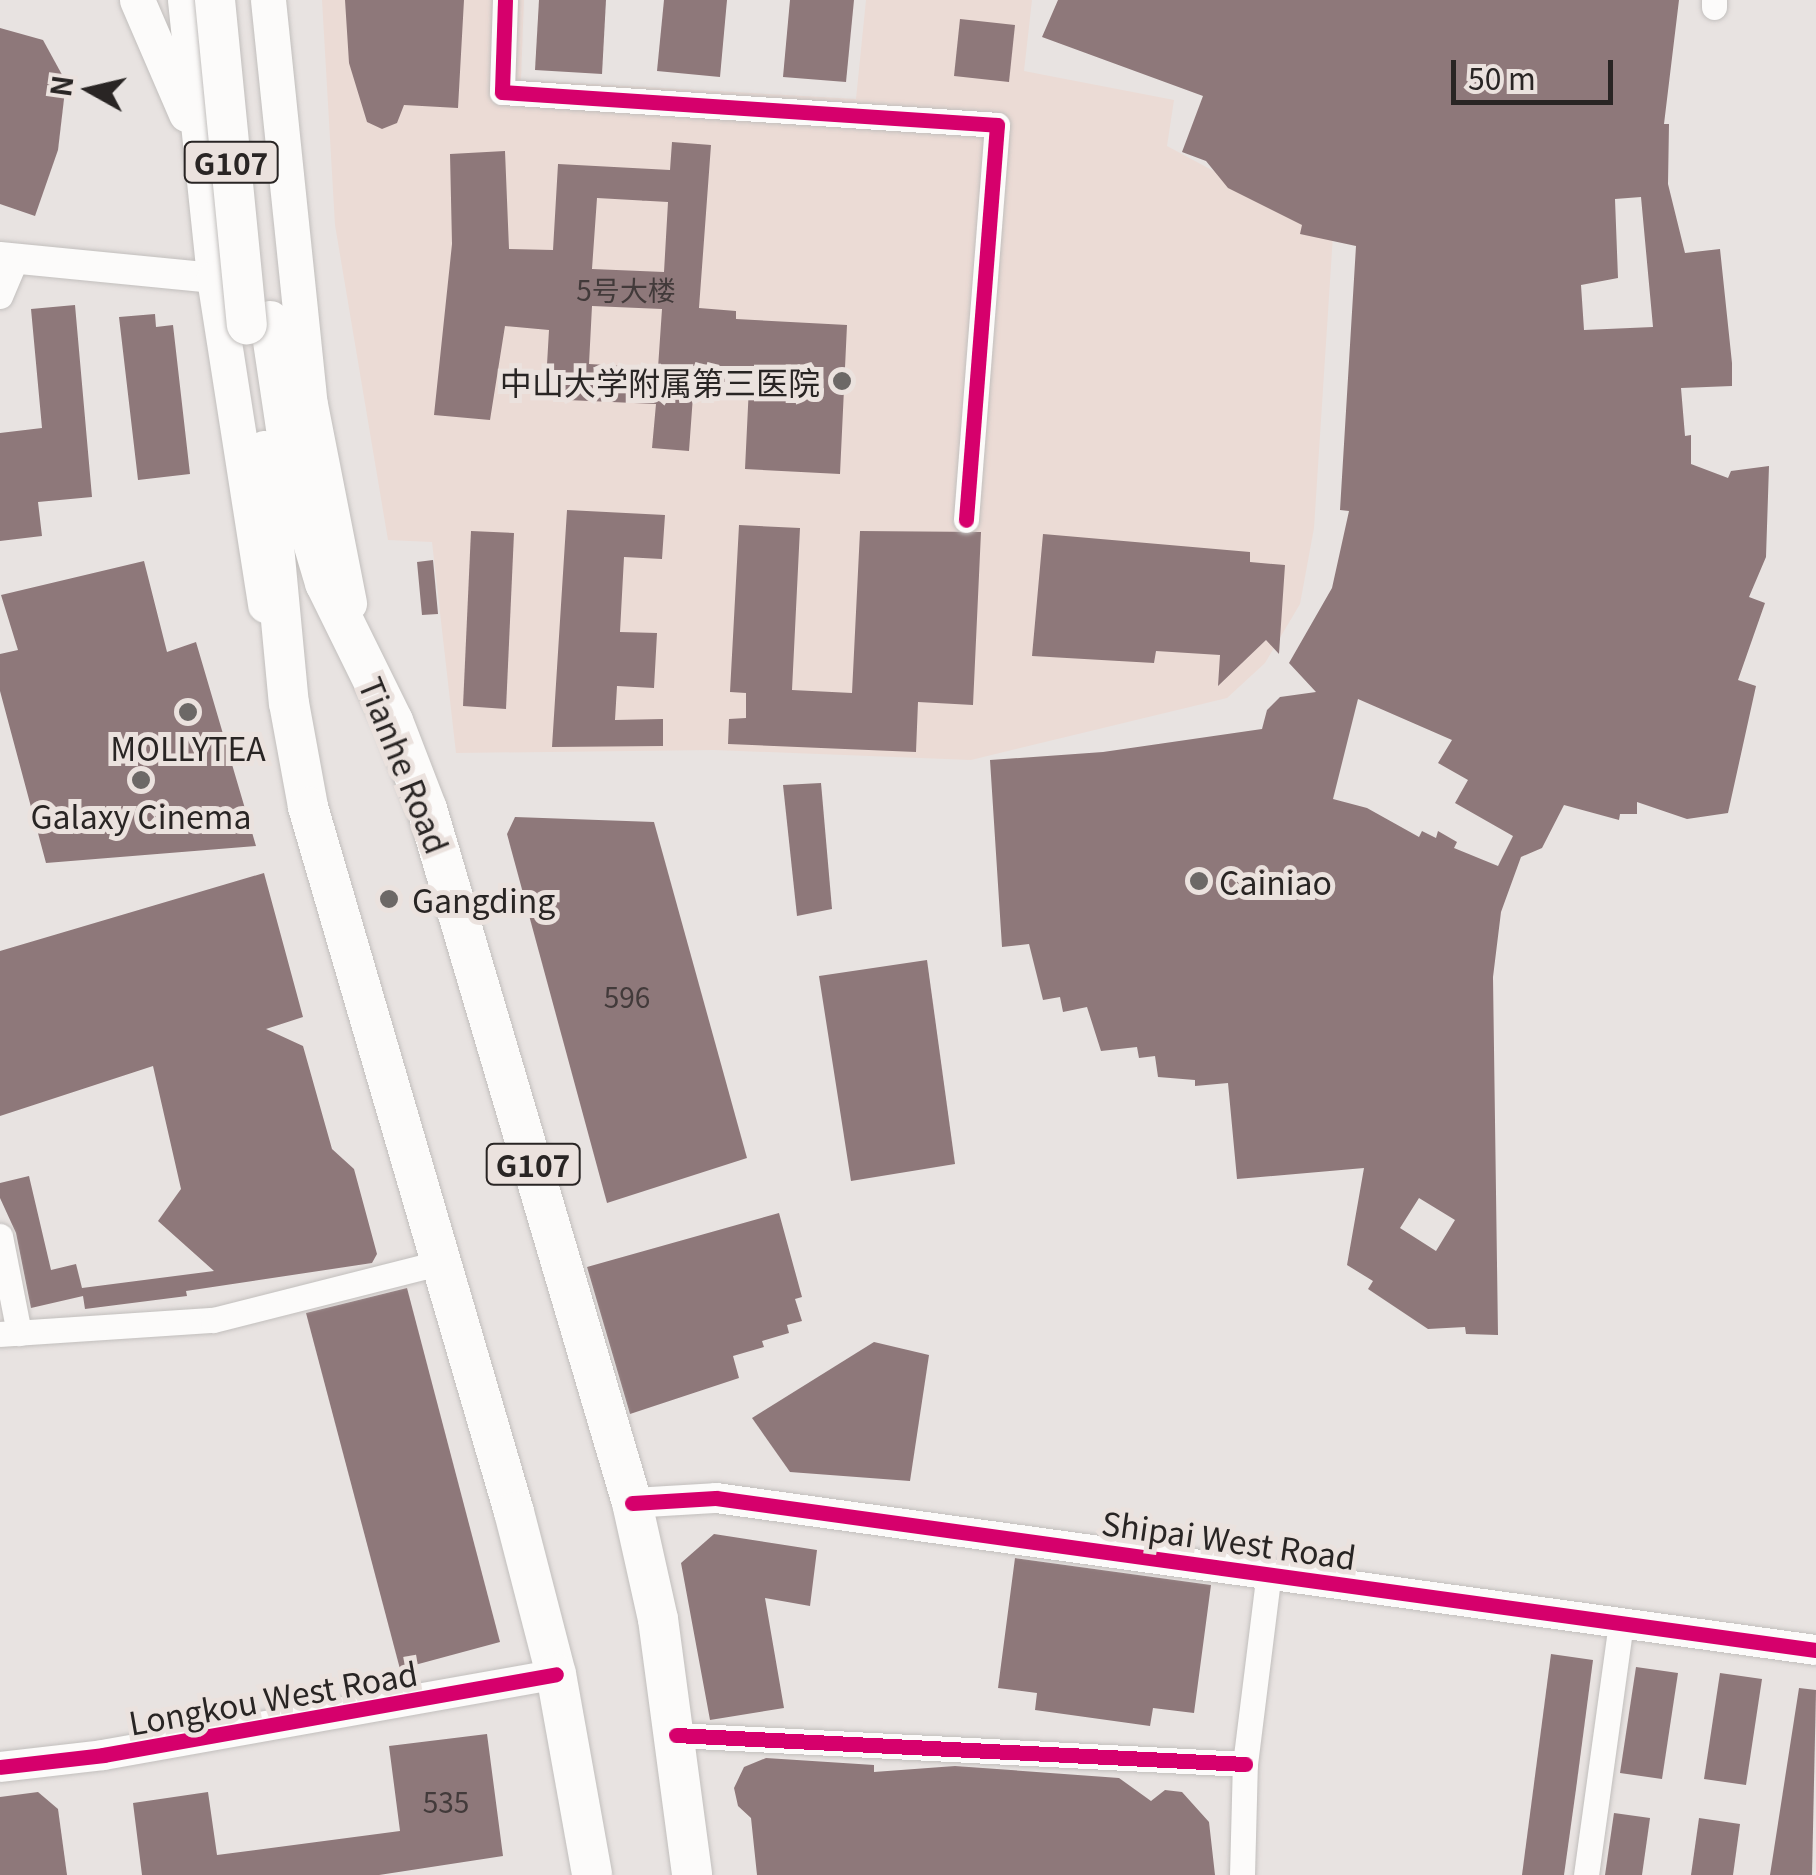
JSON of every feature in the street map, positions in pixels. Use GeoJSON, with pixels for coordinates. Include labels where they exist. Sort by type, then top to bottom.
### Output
{"type":"FeatureCollection","features":[{"type":"Feature","properties":{"kind":"highway","name":"Tianhe Road"},"geometry":{"type":"LineString","coordinates":[[215,0],[258,322],[293,475],[325,584],[402,742],[442,853],[632,1503],[676,1735],[692,1875]]}},
{"type":"Feature","properties":{"kind":"highway","name":"Tianhe Road"},"geometry":{"type":"LineString","coordinates":[[238,0],[258,322],[289,703],[313,823],[442,1262],[556,1674],[592,1875]]}},
{"type":"Feature","properties":{"kind":"main road"},"geometry":{"type":"LineString","coordinates":[[137,0],[200,150]]}},
{"type":"Feature","properties":{"kind":"main road"},"geometry":{"type":"LineString","coordinates":[[186,0],[214,278],[253,550],[289,703]]}},
{"type":"Feature","properties":{"kind":"main road"},"geometry":{"type":"LineString","coordinates":[[268,0],[312,420],[361,658]]}},
{"type":"Feature","properties":{"kind":"main road"},"geometry":{"type":"LineString","coordinates":[[196,110],[241,96],[278,110]]}},
{"type":"Feature","properties":{"kind":"street"},"geometry":{"type":"LineString","coordinates":[[505,0],[502,92],[997,125],[966,520]]}},
{"type":"Feature","properties":{"kind":"street"},"geometry":{"type":"LineString","coordinates":[[0,296],[8,259],[214,278]]}},
{"type":"Feature","properties":{"kind":"street"},"geometry":{"type":"LineString","coordinates":[[4,1244],[10,1334],[213,1320],[442,1262]]}},
{"type":"Feature","properties":{"kind":"street","name":"Shipai West Road"},"geometry":{"type":"LineString","coordinates":[[632,1503],[716,1498],[1816,1650]]}},
{"type":"Feature","properties":{"kind":"street"},"geometry":{"type":"LineString","coordinates":[[1242,1875],[1245,1764],[1269,1572]]}},
{"type":"Feature","properties":{"kind":"street"},"geometry":{"type":"LineString","coordinates":[[1586,1875],[1621,1622]]}},
{"type":"Feature","properties":{"kind":"street","name":"Longkou West Road"},"geometry":{"type":"LineString","coordinates":[[0,1767],[102,1756],[556,1674]]}},
{"type":"Feature","properties":{"kind":"street"},"geometry":{"type":"LineString","coordinates":[[676,1735],[1245,1764]]}},
{"type":"Feature","properties":{"kind":"shaded area","name":"中山大学附属第三医院"},"geometry":{"type":"Polygon","coordinates":[[[322,0],[524,0],[521,80],[856,99],[866,0],[1032,0],[1024,71],[1174,100],[1167,146],[1333,235],[1314,528],[1300,604],[1265,663],[1227,698],[971,760],[714,750],[456,753],[432,542],[388,540],[335,225],[322,0]]]}},
{"type":"Feature","properties":{"kind":"building"},"geometry":{"type":"Polygon","coordinates":[[[345,0],[464,0],[458,108],[404,105],[397,123],[382,129],[367,122],[349,63],[345,0]]]}},
{"type":"Feature","properties":{"kind":"building"},"geometry":{"type":"Polygon","coordinates":[[[539,0],[606,0],[602,74],[535,70],[539,0]]]}},
{"type":"Feature","properties":{"kind":"building"},"geometry":{"type":"Polygon","coordinates":[[[664,0],[727,0],[720,77],[657,71],[664,0]]]}},
{"type":"Feature","properties":{"kind":"building"},"geometry":{"type":"Polygon","coordinates":[[[790,0],[854,0],[846,82],[783,77],[790,0]]]}},
{"type":"Feature","properties":{"kind":"building"},"geometry":{"type":"Polygon","coordinates":[[[1058,0],[1679,0],[1664,124],[1669,124],[1668,184],[1685,253],[1720,249],[1732,363],[1732,386],[1681,388],[1685,436],[1691,435],[1691,464],[1728,478],[1731,471],[1769,466],[1766,557],[1749,597],[1765,603],[1738,680],[1756,686],[1728,813],[1687,819],[1637,802],[1637,814],[1620,814],[1619,820],[1564,805],[1542,848],[1521,857],[1501,912],[1493,977],[1498,1335],[1466,1334],[1465,1327],[1428,1329],[1368,1289],[1373,1281],[1347,1265],[1364,1168],[1237,1179],[1228,1083],[1195,1086],[1195,1080],[1158,1077],[1155,1056],[1139,1058],[1137,1047],[1101,1051],[1087,1007],[1063,1012],[1060,997],[1043,1000],[1029,944],[1002,947],[990,760],[1103,752],[1262,729],[1267,710],[1280,697],[1316,692],[1289,663],[1332,588],[1349,511],[1340,510],[1356,246],[1300,234],[1302,225],[1228,188],[1206,161],[1182,152],[1203,96],[1042,37],[1058,0]],[[1641,197],[1615,199],[1618,278],[1581,285],[1584,330],[1653,327],[1641,197]],[[1358,699],[1333,799],[1367,808],[1419,837],[1422,831],[1436,838],[1438,831],[1457,842],[1454,848],[1498,866],[1513,836],[1455,803],[1468,780],[1438,763],[1452,740],[1358,699]],[[1419,1198],[1400,1228],[1436,1251],[1455,1220],[1419,1198]]]}},
{"type":"Feature","properties":{"kind":"building"},"geometry":{"type":"Polygon","coordinates":[[[960,19],[1015,25],[1009,82],[954,76],[960,19]]]}},
{"type":"Feature","properties":{"kind":"building"},"geometry":{"type":"Polygon","coordinates":[[[0,28],[43,40],[66,82],[58,150],[35,216],[0,204],[0,28]]]}},
{"type":"Feature","properties":{"kind":"building"},"geometry":{"type":"Polygon","coordinates":[[[672,142],[711,145],[699,308],[736,311],[736,319],[847,325],[840,474],[745,469],[749,386],[694,382],[689,451],[652,448],[656,404],[545,399],[549,330],[505,326],[490,420],[434,415],[452,244],[450,154],[505,151],[509,249],[553,250],[558,164],[670,170],[672,142]],[[597,198],[592,269],[664,272],[668,202],[597,198]],[[592,306],[589,364],[658,368],[662,309],[592,306]]]}},
{"type":"Feature","properties":{"kind":"building"},"geometry":{"type":"Polygon","coordinates":[[[75,305],[92,497],[38,502],[42,536],[0,541],[0,433],[42,428],[31,309],[75,305]]]}},
{"type":"Feature","properties":{"kind":"building"},"geometry":{"type":"Polygon","coordinates":[[[155,314],[156,327],[173,325],[190,474],[138,480],[119,317],[155,314]]]}},
{"type":"Feature","properties":{"kind":"building"},"geometry":{"type":"Polygon","coordinates":[[[567,510],[665,515],[662,559],[624,557],[620,632],[657,633],[654,688],[617,686],[615,720],[663,719],[663,746],[552,747],[567,510]]]}},
{"type":"Feature","properties":{"kind":"building"},"geometry":{"type":"Polygon","coordinates":[[[739,525],[800,528],[792,690],[852,693],[860,531],[981,532],[973,705],[918,702],[916,752],[728,744],[729,719],[746,718],[746,693],[730,692],[739,525]]]}},
{"type":"Feature","properties":{"kind":"building"},"geometry":{"type":"Polygon","coordinates":[[[471,531],[514,533],[506,709],[463,706],[471,531]]]}},
{"type":"Feature","properties":{"kind":"building"},"geometry":{"type":"Polygon","coordinates":[[[1043,534],[1250,552],[1250,562],[1285,565],[1279,654],[1266,640],[1218,686],[1220,655],[1156,651],[1154,663],[1032,656],[1043,534]]]}},
{"type":"Feature","properties":{"kind":"building"},"geometry":{"type":"Polygon","coordinates":[[[433,560],[438,614],[422,615],[417,562],[433,560]]]}},
{"type":"Feature","properties":{"kind":"building"},"geometry":{"type":"Polygon","coordinates":[[[144,561],[167,652],[196,642],[256,846],[46,863],[0,691],[0,654],[18,650],[1,595],[144,561]]]}},
{"type":"Feature","properties":{"kind":"building"},"geometry":{"type":"Polygon","coordinates":[[[821,783],[832,909],[797,916],[783,785],[821,783]]]}},
{"type":"Feature","properties":{"kind":"building"},"geometry":{"type":"Polygon","coordinates":[[[515,817],[654,822],[747,1158],[607,1203],[507,834],[515,817]]]}},
{"type":"Feature","properties":{"kind":"building"},"geometry":{"type":"Polygon","coordinates":[[[264,873],[303,1017],[266,1029],[303,1046],[332,1149],[354,1169],[377,1254],[372,1263],[186,1291],[187,1296],[85,1309],[83,1296],[31,1308],[16,1233],[0,1198],[0,1183],[29,1176],[51,1270],[76,1264],[82,1288],[214,1271],[158,1221],[181,1189],[153,1066],[0,1116],[0,951],[264,873]]]}},
{"type":"Feature","properties":{"kind":"building"},"geometry":{"type":"Polygon","coordinates":[[[927,960],[955,1164],[851,1181],[819,976],[927,960]]]}},
{"type":"Feature","properties":{"kind":"building"},"geometry":{"type":"Polygon","coordinates":[[[779,1213],[802,1297],[795,1299],[802,1321],[787,1325],[789,1333],[762,1341],[764,1347],[733,1356],[739,1378],[630,1414],[587,1267],[779,1213]]]}},
{"type":"Feature","properties":{"kind":"building"},"geometry":{"type":"Polygon","coordinates":[[[407,1288],[500,1642],[400,1669],[306,1313],[407,1288]]]}},
{"type":"Feature","properties":{"kind":"building"},"geometry":{"type":"Polygon","coordinates":[[[874,1342],[929,1355],[910,1481],[790,1472],[752,1418],[874,1342]]]}},
{"type":"Feature","properties":{"kind":"building"},"geometry":{"type":"Polygon","coordinates":[[[714,1534],[817,1550],[810,1606],[765,1598],[784,1708],[710,1720],[681,1563],[714,1534]]]}},
{"type":"Feature","properties":{"kind":"building"},"geometry":{"type":"Polygon","coordinates":[[[1015,1558],[1211,1585],[1194,1713],[1153,1708],[1150,1726],[1035,1710],[1037,1693],[998,1688],[1015,1558]]]}},
{"type":"Feature","properties":{"kind":"building"},"geometry":{"type":"Polygon","coordinates":[[[1551,1654],[1593,1660],[1564,1875],[1522,1875],[1551,1654]]]}},
{"type":"Feature","properties":{"kind":"building"},"geometry":{"type":"Polygon","coordinates":[[[1636,1667],[1678,1673],[1662,1779],[1620,1773],[1636,1667]]]}},
{"type":"Feature","properties":{"kind":"building"},"geometry":{"type":"Polygon","coordinates":[[[1720,1673],[1762,1679],[1746,1785],[1704,1779],[1720,1673]]]}},
{"type":"Feature","properties":{"kind":"building"},"geometry":{"type":"Polygon","coordinates":[[[1799,1688],[1816,1690],[1812,1875],[1770,1875],[1799,1688]]]}},
{"type":"Feature","properties":{"kind":"building"},"geometry":{"type":"Polygon","coordinates":[[[487,1734],[503,1856],[379,1875],[142,1875],[133,1803],[208,1792],[217,1855],[400,1831],[389,1746],[487,1734]]]}},
{"type":"Feature","properties":{"kind":"building"},"geometry":{"type":"Polygon","coordinates":[[[766,1758],[874,1765],[874,1772],[955,1766],[1119,1778],[1151,1801],[1165,1790],[1182,1792],[1209,1822],[1215,1875],[757,1875],[751,1818],[738,1806],[734,1788],[744,1767],[766,1758]]]}},
{"type":"Feature","properties":{"kind":"building"},"geometry":{"type":"Polygon","coordinates":[[[38,1792],[58,1809],[67,1875],[0,1875],[0,1797],[38,1792]]]}},
{"type":"Feature","properties":{"kind":"building"},"geometry":{"type":"Polygon","coordinates":[[[1614,1813],[1650,1818],[1642,1875],[1605,1875],[1614,1813]]]}},
{"type":"Feature","properties":{"kind":"building"},"geometry":{"type":"Polygon","coordinates":[[[1699,1818],[1740,1824],[1733,1875],[1691,1875],[1699,1818]]]}},
{"type":"Feature","properties":{"kind":"cycle path"},"geometry":{"type":"LineString","coordinates":[[505,0],[502,92],[997,125],[966,520]]}},
{"type":"Feature","properties":{"kind":"cycle path"},"geometry":{"type":"LineString","coordinates":[[632,1503],[716,1498],[1816,1650]]}},
{"type":"Feature","properties":{"kind":"cycle path"},"geometry":{"type":"LineString","coordinates":[[0,1767],[103,1755],[556,1674]]}},
{"type":"Feature","properties":{"kind":"cycle path"},"geometry":{"type":"LineString","coordinates":[[676,1735],[1245,1764]]}},
{"type":"Feature","properties":{"kind":"place","name":"中山大学附属第三医院"},"geometry":{"type":"Point","coordinates":[842,381]}},
{"type":"Feature","properties":{"kind":"place","name":"MOLLYTEA"},"geometry":{"type":"Point","coordinates":[188,712]}},
{"type":"Feature","properties":{"kind":"place","name":"Galaxy Cinema"},"geometry":{"type":"Point","coordinates":[141,780]}},
{"type":"Feature","properties":{"kind":"place","name":"Cainiao"},"geometry":{"type":"Point","coordinates":[1199,881]}},
{"type":"Feature","properties":{"kind":"place","name":"Gangding"},"geometry":{"type":"Point","coordinates":[389,899]}}]}
